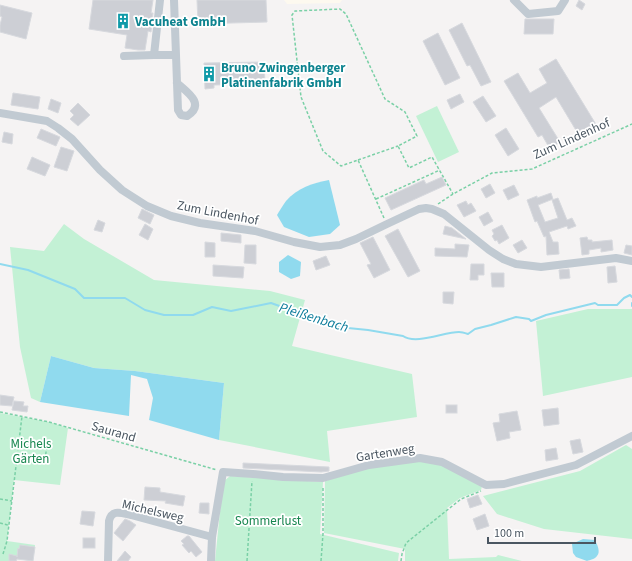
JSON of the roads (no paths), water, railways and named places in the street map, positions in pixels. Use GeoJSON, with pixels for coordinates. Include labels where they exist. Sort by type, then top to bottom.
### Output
{"type":"FeatureCollection","features":[{"type":"Feature","properties":{"kind":"street"},"geometry":{"type":"LineString","coordinates":[[154,55],[160,0]]}},
{"type":"Feature","properties":{"kind":"street"},"geometry":{"type":"LineString","coordinates":[[174,0],[173,55],[176,83]]}},
{"type":"Feature","properties":{"kind":"street"},"geometry":{"type":"LineString","coordinates":[[514,0],[528,14],[558,11],[565,0]]}},
{"type":"Feature","properties":{"kind":"street"},"geometry":{"type":"LineString","coordinates":[[124,56],[173,55]]}},
{"type":"Feature","properties":{"kind":"street","name":"Zum Lindenhof"},"geometry":{"type":"LineString","coordinates":[[0,114],[47,121],[72,139],[100,170],[122,190],[147,206],[171,216],[200,223],[255,231],[294,242],[320,247],[340,245],[426,208],[444,214],[489,250],[503,259],[516,264],[541,267],[616,258],[632,260]]}},
{"type":"Feature","properties":{"kind":"street","name":"Gartenweg"},"geometry":{"type":"LineString","coordinates":[[212,537],[223,472],[283,477],[323,478],[369,465],[420,458],[442,462],[486,485],[504,484],[576,465],[632,436]]}},
{"type":"Feature","properties":{"kind":"street","name":"Michelsweg"},"geometry":{"type":"LineString","coordinates":[[108,561],[109,521],[111,515],[118,512],[212,537]]}},
{"type":"Feature","properties":{"kind":"street"},"geometry":{"type":"LineString","coordinates":[[211,561],[212,537]]}},
{"type":"Feature","properties":{"kind":"water"},"geometry":{"type":"Polygon","coordinates":[[[329,180],[340,225],[330,234],[309,237],[284,227],[277,215],[290,196],[300,189],[329,180]]]}},
{"type":"Feature","properties":{"kind":"water"},"geometry":{"type":"Polygon","coordinates":[[[288,255],[301,262],[300,276],[291,279],[279,272],[279,262],[288,255]]]}},
{"type":"Feature","properties":{"kind":"water"},"geometry":{"type":"Polygon","coordinates":[[[51,356],[94,368],[135,371],[224,383],[219,440],[149,420],[153,398],[147,379],[131,375],[129,416],[40,402],[51,356]]]}},
{"type":"Feature","properties":{"kind":"water"},"geometry":{"type":"Polygon","coordinates":[[[583,539],[595,540],[599,552],[595,558],[587,561],[576,557],[573,553],[572,544],[583,539]]]}},
{"type":"Feature","properties":{"kind":"waterway","name":"Pleißenbach"},"geometry":{"type":"LineString","coordinates":[[0,264],[28,270],[75,289],[84,298],[125,298],[145,310],[164,315],[193,315],[212,307],[231,311],[271,303],[338,327],[368,330],[415,339],[460,332],[468,334],[475,329],[516,317],[529,319],[531,321],[546,315],[595,303],[598,305],[617,305],[624,298],[630,295],[632,297]]}},
{"type":"Feature","properties":{"kind":"place","name":"Vacuheat GmbH"},"geometry":{"type":"Point","coordinates":[123,21]}},
{"type":"Feature","properties":{"kind":"place","name":"Bruno Zwingenberger Platinenfabrik GmbH"},"geometry":{"type":"Point","coordinates":[209,74]}},
{"type":"Feature","properties":{"kind":"park label","name":"Michels Gärten"},"geometry":{"type":"Point","coordinates":[31,450]}},
{"type":"Feature","properties":{"kind":"park label","name":"Sommerlust"},"geometry":{"type":"Point","coordinates":[268,520]}}]}
